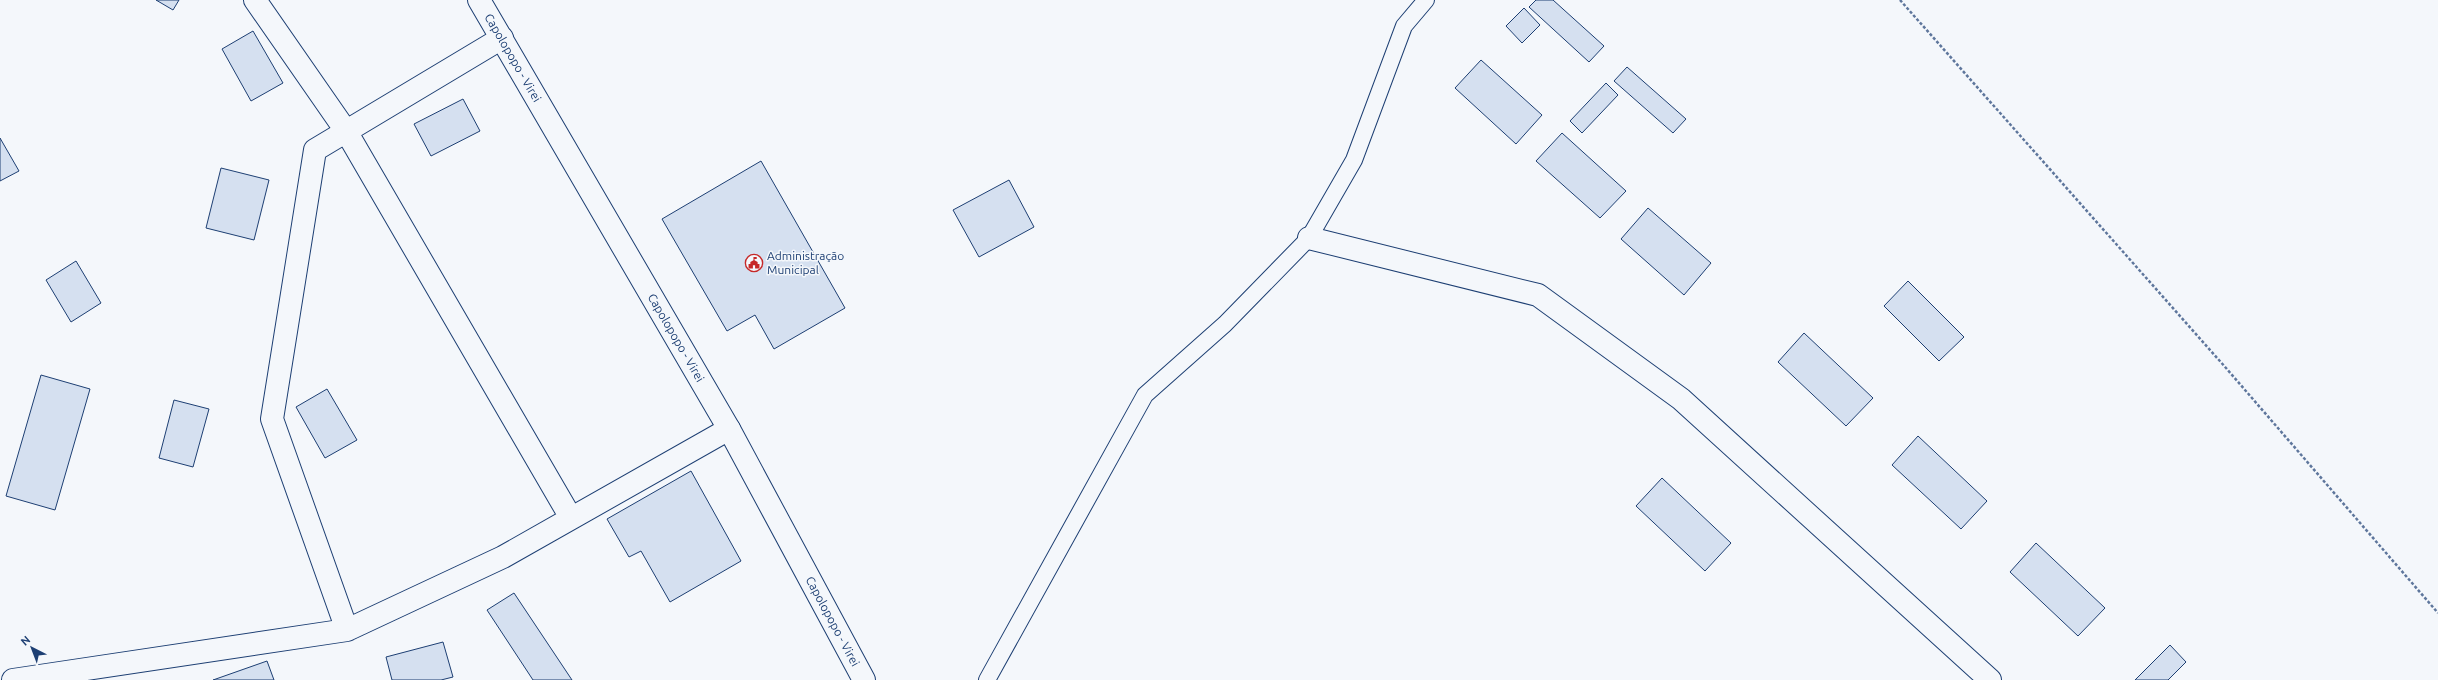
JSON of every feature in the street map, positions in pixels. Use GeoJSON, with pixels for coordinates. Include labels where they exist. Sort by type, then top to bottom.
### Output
{"type":"FeatureCollection","features":[{"type":"Feature","properties":{"kind":"street"},"geometry":{"type":"LineString","coordinates":[[255,0],[346,131],[571,518]]}},
{"type":"Feature","properties":{"kind":"street","name":"Capolopopo - Virei"},"geometry":{"type":"LineString","coordinates":[[479,0],[729,429],[864,680]]}},
{"type":"Feature","properties":{"kind":"street"},"geometry":{"type":"LineString","coordinates":[[347,630],[272,419],[315,150],[502,38]]}},
{"type":"Feature","properties":{"kind":"street"},"geometry":{"type":"LineString","coordinates":[[1309,238],[1538,295],[1681,399],[1990,680]]}},
{"type":"Feature","properties":{"kind":"street"},"geometry":{"type":"LineString","coordinates":[[13,680],[347,630],[503,557],[729,429]]}},
{"type":"Feature","properties":{"kind":"lane"},"geometry":{"type":"LineString","coordinates":[[987,680],[1145,395],[1224,324],[1309,238],[1354,160],[1404,26],[1426,0]]}},
{"type":"Feature","properties":{"kind":"path"},"geometry":{"type":"LineString","coordinates":[[1900,0],[2231,374],[2438,613]]}},
{"type":"Feature","properties":{"kind":"building"},"geometry":{"type":"Polygon","coordinates":[[[156,0],[179,0],[173,10],[156,0]]]}},
{"type":"Feature","properties":{"kind":"building"},"geometry":{"type":"Polygon","coordinates":[[[1536,0],[1553,0],[1604,46],[1589,62],[1529,7],[1536,0]]]}},
{"type":"Feature","properties":{"kind":"building"},"geometry":{"type":"Polygon","coordinates":[[[1524,8],[1540,25],[1522,43],[1506,26],[1524,8]]]}},
{"type":"Feature","properties":{"kind":"building"},"geometry":{"type":"Polygon","coordinates":[[[253,31],[283,83],[251,101],[222,49],[253,31]]]}},
{"type":"Feature","properties":{"kind":"building"},"geometry":{"type":"Polygon","coordinates":[[[1481,60],[1542,115],[1516,144],[1455,88],[1481,60]]]}},
{"type":"Feature","properties":{"kind":"building"},"geometry":{"type":"Polygon","coordinates":[[[1627,67],[1686,119],[1673,133],[1614,81],[1627,67]]]}},
{"type":"Feature","properties":{"kind":"building"},"geometry":{"type":"Polygon","coordinates":[[[1606,83],[1618,95],[1582,133],[1570,121],[1606,83]]]}},
{"type":"Feature","properties":{"kind":"building"},"geometry":{"type":"Polygon","coordinates":[[[463,99],[480,131],[431,156],[414,124],[463,99]]]}},
{"type":"Feature","properties":{"kind":"building"},"geometry":{"type":"Polygon","coordinates":[[[1562,133],[1626,191],[1600,218],[1536,161],[1562,133]]]}},
{"type":"Feature","properties":{"kind":"building"},"geometry":{"type":"Polygon","coordinates":[[[0,138],[19,171],[0,181],[0,138]]]}},
{"type":"Feature","properties":{"kind":"building","name":"Administração Municipal"},"geometry":{"type":"Polygon","coordinates":[[[761,161],[845,308],[774,349],[755,315],[727,331],[662,219],[761,161]]]}},
{"type":"Feature","properties":{"kind":"building"},"geometry":{"type":"Polygon","coordinates":[[[221,168],[269,180],[254,240],[206,228],[221,168]]]}},
{"type":"Feature","properties":{"kind":"building"},"geometry":{"type":"Polygon","coordinates":[[[1009,180],[1034,227],[979,257],[953,210],[1009,180]]]}},
{"type":"Feature","properties":{"kind":"building"},"geometry":{"type":"Polygon","coordinates":[[[1648,208],[1711,263],[1684,295],[1621,239],[1648,208]]]}},
{"type":"Feature","properties":{"kind":"building"},"geometry":{"type":"Polygon","coordinates":[[[76,261],[101,303],[71,322],[46,280],[76,261]]]}},
{"type":"Feature","properties":{"kind":"building"},"geometry":{"type":"Polygon","coordinates":[[[1908,281],[1964,337],[1939,361],[1884,306],[1908,281]]]}},
{"type":"Feature","properties":{"kind":"building"},"geometry":{"type":"Polygon","coordinates":[[[1804,333],[1873,398],[1846,426],[1778,362],[1804,333]]]}},
{"type":"Feature","properties":{"kind":"building"},"geometry":{"type":"Polygon","coordinates":[[[41,375],[90,389],[55,510],[6,496],[41,375]]]}},
{"type":"Feature","properties":{"kind":"building"},"geometry":{"type":"Polygon","coordinates":[[[327,389],[357,440],[325,458],[296,407],[327,389]]]}},
{"type":"Feature","properties":{"kind":"building"},"geometry":{"type":"Polygon","coordinates":[[[174,400],[209,409],[193,467],[159,458],[174,400]]]}},
{"type":"Feature","properties":{"kind":"building"},"geometry":{"type":"Polygon","coordinates":[[[1918,436],[1987,501],[1961,529],[1892,465],[1918,436]]]}},
{"type":"Feature","properties":{"kind":"building"},"geometry":{"type":"Polygon","coordinates":[[[691,471],[741,561],[670,602],[641,551],[629,557],[607,519],[691,471]]]}},
{"type":"Feature","properties":{"kind":"building"},"geometry":{"type":"Polygon","coordinates":[[[1662,478],[1731,543],[1705,571],[1636,506],[1662,478]]]}},
{"type":"Feature","properties":{"kind":"building"},"geometry":{"type":"Polygon","coordinates":[[[2036,543],[2105,608],[2078,636],[2010,572],[2036,543]]]}},
{"type":"Feature","properties":{"kind":"building"},"geometry":{"type":"Polygon","coordinates":[[[514,593],[572,680],[533,680],[487,610],[514,593]]]}},
{"type":"Feature","properties":{"kind":"building"},"geometry":{"type":"Polygon","coordinates":[[[443,642],[453,677],[441,680],[392,680],[386,657],[443,642]]]}},
{"type":"Feature","properties":{"kind":"building"},"geometry":{"type":"Polygon","coordinates":[[[2170,645],[2186,662],[2168,680],[2135,680],[2170,645]]]}},
{"type":"Feature","properties":{"kind":"building"},"geometry":{"type":"Polygon","coordinates":[[[267,661],[274,680],[213,680],[267,661]]]}},
{"type":"Feature","properties":{"kind":"place","name":"Administração Municipal"},"geometry":{"type":"Point","coordinates":[754,263]}}]}
